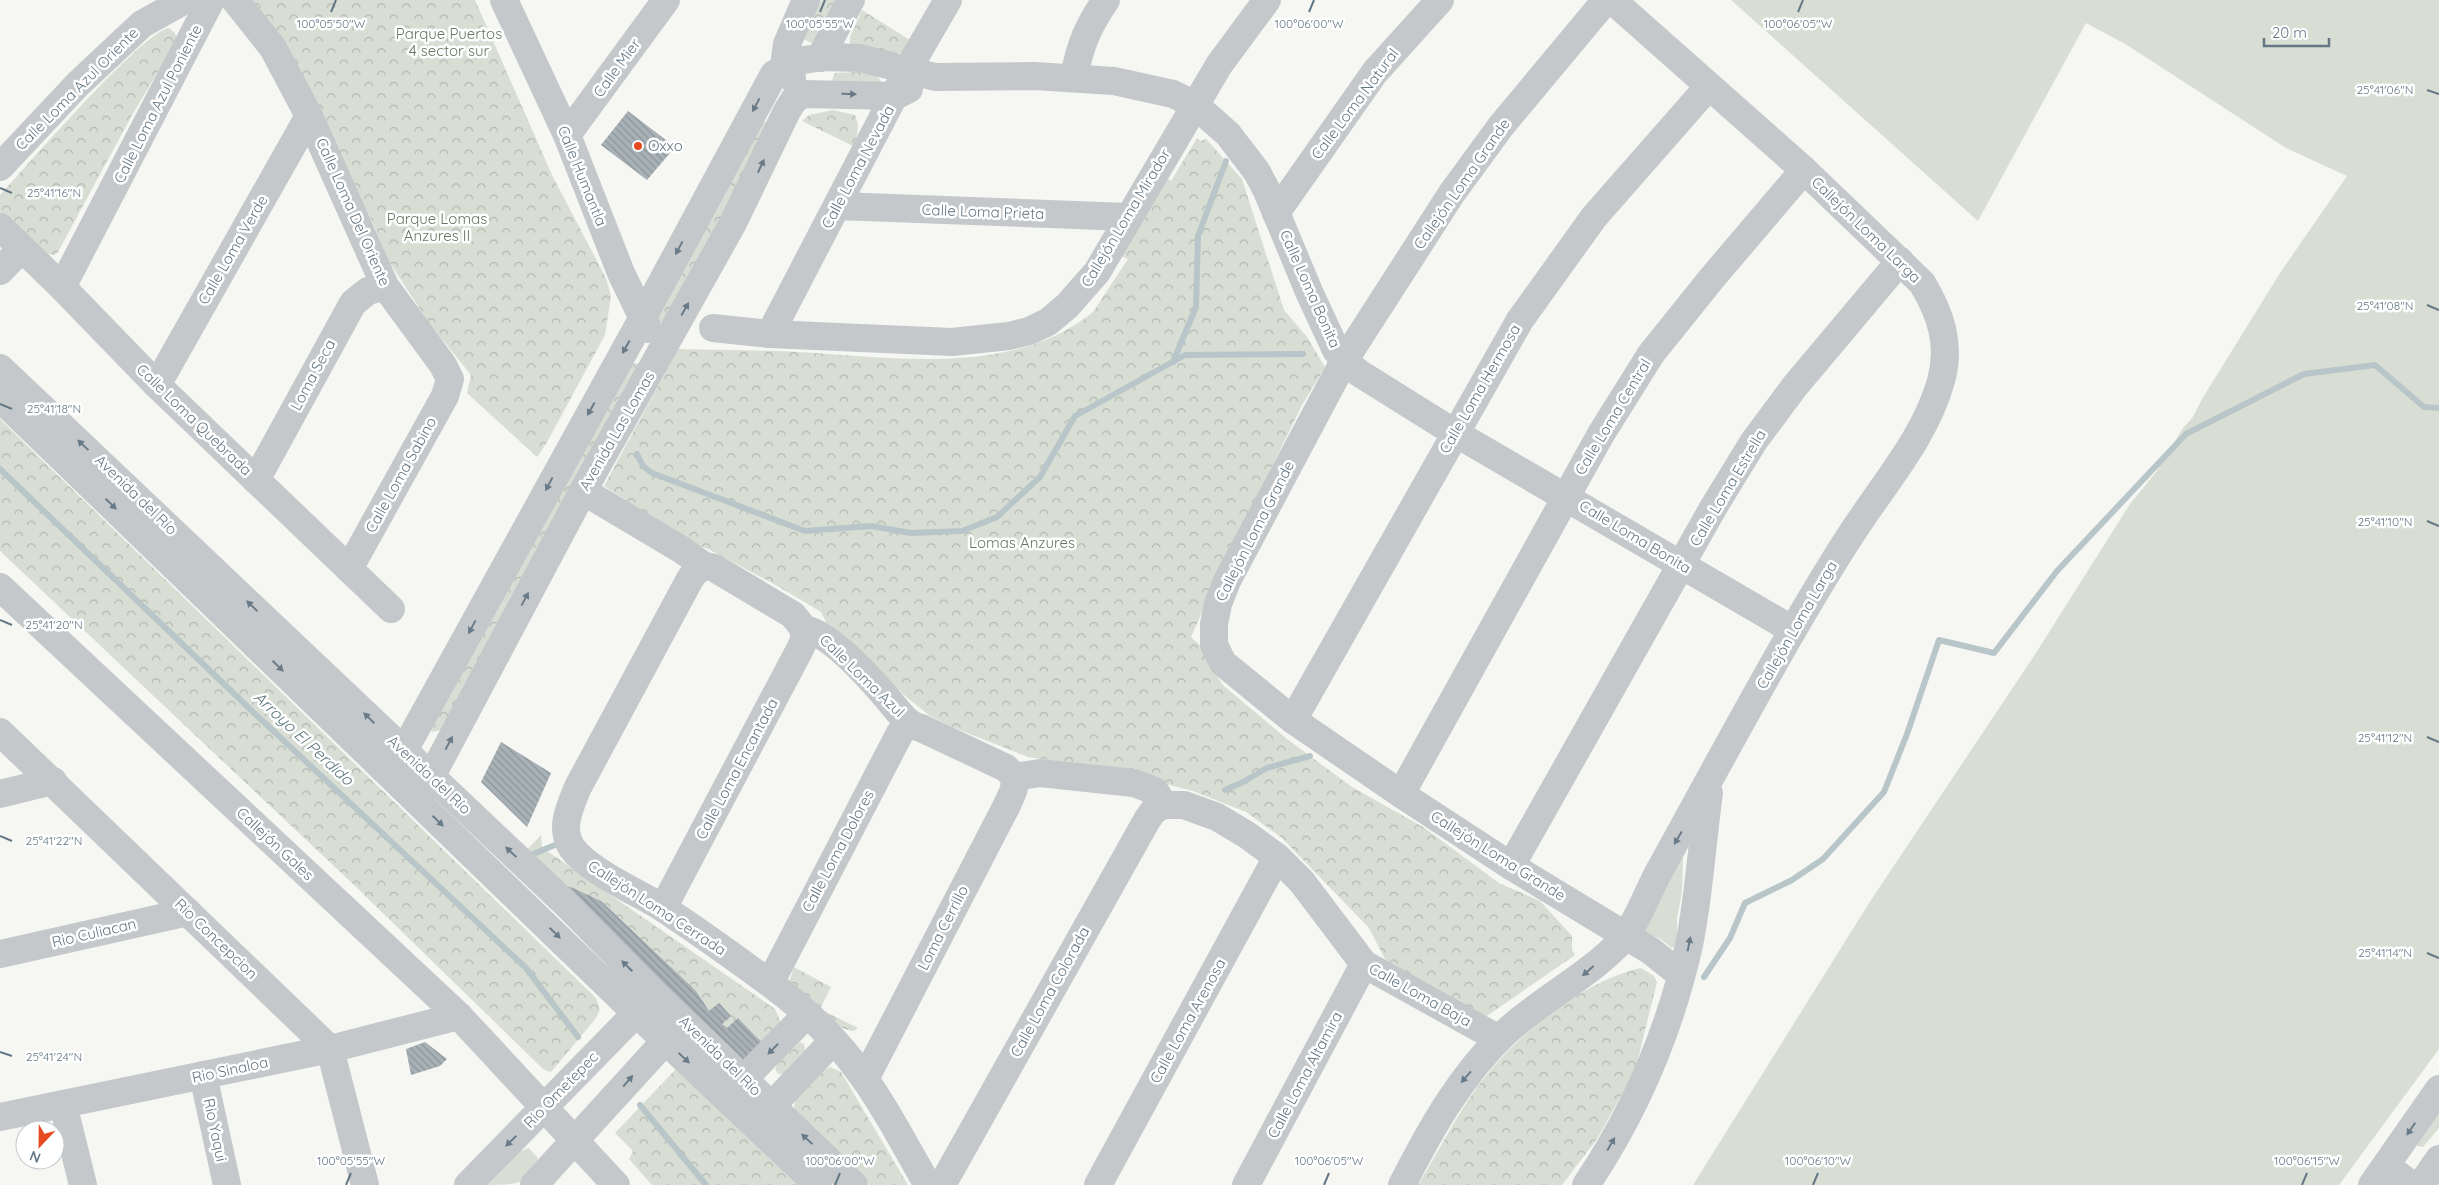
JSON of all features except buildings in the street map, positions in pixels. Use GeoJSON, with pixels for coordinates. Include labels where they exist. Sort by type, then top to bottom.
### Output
{"type":"FeatureCollection","features":[{"type":"Feature","properties":{"kind":"street","name":"Calle Loma Azul Oriente"},"geometry":{"type":"LineString","coordinates":[[0,168],[78,84],[142,24],[184,0]]}},
{"type":"Feature","properties":{"kind":"street","name":"Calle Loma Azul Poniente"},"geometry":{"type":"LineString","coordinates":[[62,287],[211,0]]}},
{"type":"Feature","properties":{"kind":"street","name":"Calle Loma Del Oriente"},"geometry":{"type":"LineString","coordinates":[[235,0],[273,48],[309,116],[385,286],[443,366],[450,379]]}},
{"type":"Feature","properties":{"kind":"street","name":"Calle Humantla"},"geometry":{"type":"LineString","coordinates":[[504,0],[567,135],[621,273],[642,319],[662,352]]}},
{"type":"Feature","properties":{"kind":"street","name":"Calle Mier"},"geometry":{"type":"LineString","coordinates":[[567,135],[666,0]]}},
{"type":"Feature","properties":{"kind":"street"},"geometry":{"type":"LineString","coordinates":[[803,94],[784,66],[787,44],[806,0]]}},
{"type":"Feature","properties":{"kind":"street"},"geometry":{"type":"LineString","coordinates":[[820,58],[851,0]]}},
{"type":"Feature","properties":{"kind":"street","name":"Calle Loma Nevada"},"geometry":{"type":"LineString","coordinates":[[770,334],[908,69],[948,0]]}},
{"type":"Feature","properties":{"kind":"street"},"geometry":{"type":"LineString","coordinates":[[1074,77],[1079,49],[1088,28],[1106,0]]}},
{"type":"Feature","properties":{"kind":"street","name":"Callejón Loma Mirador"},"geometry":{"type":"LineString","coordinates":[[713,328],[770,334],[952,342],[994,339],[1029,331],[1048,322],[1068,306],[1097,272],[1219,65],[1268,0]]}},
{"type":"Feature","properties":{"kind":"street","name":"Calle Loma Natural"},"geometry":{"type":"LineString","coordinates":[[1276,213],[1336,124],[1376,72],[1440,0]]}},
{"type":"Feature","properties":{"kind":"street","name":"Callejón Loma Grande"},"geometry":{"type":"LineString","coordinates":[[1606,0],[1501,126],[1452,193],[1344,361],[1227,581],[1218,604],[1214,624],[1214,646],[1223,663],[1293,720],[1511,866],[1671,964],[1682,975]]}},
{"type":"Feature","properties":{"kind":"street","name":"Callejón Loma Larga"},"geometry":{"type":"LineString","coordinates":[[1612,0],[1804,170],[1922,283],[1935,305],[1943,326],[1945,351],[1942,379],[1929,416],[1909,452],[1844,543],[1793,630],[1660,868],[1626,935]]}},
{"type":"Feature","properties":{"kind":"street","name":"Calle Loma Bonita"},"geometry":{"type":"LineString","coordinates":[[784,66],[796,61],[820,58],[860,58],[935,77],[1074,77],[1146,87],[1173,94],[1195,105],[1214,120],[1241,150],[1257,172],[1310,294],[1336,350],[1344,361],[1359,374],[1455,433],[1793,630]]}},
{"type":"Feature","properties":{"kind":"street"},"geometry":{"type":"LineString","coordinates":[[398,763],[554,476],[642,319],[761,96],[774,74],[784,66]]}},
{"type":"Feature","properties":{"kind":"street","name":"Calle Loma Bonita"},"geometry":{"type":"LineString","coordinates":[[803,94],[895,96],[935,77]]}},
{"type":"Feature","properties":{"kind":"street","name":"Calle Loma Hermosa"},"geometry":{"type":"LineString","coordinates":[[1293,720],[1520,320],[1554,270],[1594,217],[1710,86]]}},
{"type":"Feature","properties":{"kind":"street","name":"Avenida Las Lomas"},"geometry":{"type":"LineString","coordinates":[[417,801],[582,490],[662,352],[733,223],[787,111],[794,100],[803,94]]}},
{"type":"Feature","properties":{"kind":"street","name":"Calle Loma Verde"},"geometry":{"type":"LineString","coordinates":[[157,385],[309,116]]}},
{"type":"Feature","properties":{"kind":"street","name":"Calle Loma Central"},"geometry":{"type":"LineString","coordinates":[[1401,794],[1601,434],[1651,354],[1712,278],[1804,170]]}},
{"type":"Feature","properties":{"kind":"street","name":"Calle Loma Prieta"},"geometry":{"type":"LineString","coordinates":[[838,206],[1128,217]]}},
{"type":"Feature","properties":{"kind":"street","name":"Calle Loma Quebrada"},"geometry":{"type":"LineString","coordinates":[[0,227],[62,287],[157,385],[392,609]]}},
{"type":"Feature","properties":{"kind":"street"},"geometry":{"type":"LineString","coordinates":[[0,271],[22,248]]}},
{"type":"Feature","properties":{"kind":"street","name":"Calle Loma Estrella"},"geometry":{"type":"LineString","coordinates":[[1511,866],[1713,508],[1754,441],[1795,386],[1900,261]]}},
{"type":"Feature","properties":{"kind":"street","name":"Loma Seca"},"geometry":{"type":"LineString","coordinates":[[256,480],[353,304],[368,291],[385,286]]}},
{"type":"Feature","properties":{"kind":"street","name":"Avenida del Río"},"geometry":{"type":"LineString","coordinates":[[0,368],[398,763],[417,801],[668,1037],[735,1088],[763,1115],[854,1185]]}},
{"type":"Feature","properties":{"kind":"street","name":"Calle Loma Sabino"},"geometry":{"type":"LineString","coordinates":[[349,569],[445,396],[450,379]]}},
{"type":"Feature","properties":{"kind":"street","name":"Avenida del Río"},"geometry":{"type":"LineString","coordinates":[[0,398],[398,763],[431,777],[565,903],[639,1010]]}},
{"type":"Feature","properties":{"kind":"street"},"geometry":{"type":"LineString","coordinates":[[582,490],[682,550],[704,566],[716,569],[793,615],[804,629]]}},
{"type":"Feature","properties":{"kind":"street","name":"Callejón Loma Cerrada"},"geometry":{"type":"LineString","coordinates":[[704,566],[698,568],[690,579],[578,787],[568,811],[565,830],[572,848],[588,862],[663,908],[770,983],[807,1014],[865,1079],[928,1185]]}},
{"type":"Feature","properties":{"kind":"street","name":"Callejón Gales"},"geometry":{"type":"LineString","coordinates":[[0,587],[459,1016],[616,1185]]}},
{"type":"Feature","properties":{"kind":"street","name":"Calle Loma Azul"},"geometry":{"type":"LineString","coordinates":[[804,629],[814,631],[826,638],[878,688],[912,726],[921,728],[1006,768],[1014,777]]}},
{"type":"Feature","properties":{"kind":"street","name":"Calle Loma Encantada"},"geometry":{"type":"LineString","coordinates":[[663,908],[800,649],[804,640],[804,629]]}},
{"type":"Feature","properties":{"kind":"street","name":"Calle Loma Dolores"},"geometry":{"type":"LineString","coordinates":[[770,983],[900,733],[904,728],[912,726]]}},
{"type":"Feature","properties":{"kind":"street","name":"Rio Concepcion"},"geometry":{"type":"LineString","coordinates":[[0,732],[330,1049]]}},
{"type":"Feature","properties":{"kind":"street"},"geometry":{"type":"LineString","coordinates":[[1014,777],[1040,773],[1134,783],[1155,791],[1164,805]]}},
{"type":"Feature","properties":{"kind":"street","name":"Loma Cerrillo"},"geometry":{"type":"LineString","coordinates":[[865,1079],[1006,807],[1016,783],[1014,777]]}},
{"type":"Feature","properties":{"kind":"street"},"geometry":{"type":"LineString","coordinates":[[1586,1185],[1634,1104],[1654,1059],[1682,975],[1689,942],[1710,780]]}},
{"type":"Feature","properties":{"kind":"street"},"geometry":{"type":"LineString","coordinates":[[0,794],[53,781]]}},
{"type":"Feature","properties":{"kind":"street","name":"Calle Loma Baja"},"geometry":{"type":"LineString","coordinates":[[1164,805],[1184,805],[1218,817],[1247,835],[1277,857],[1307,888],[1364,964],[1499,1038]]}},
{"type":"Feature","properties":{"kind":"street","name":"Calle Loma Colorada"},"geometry":{"type":"LineString","coordinates":[[942,1185],[1147,820],[1154,810],[1164,805]]}},
{"type":"Feature","properties":{"kind":"street","name":"Calle Loma Arenosa"},"geometry":{"type":"LineString","coordinates":[[1098,1185],[1277,857]]}},
{"type":"Feature","properties":{"kind":"street","name":"Rio Culiacan"},"geometry":{"type":"LineString","coordinates":[[0,954],[188,912]]}},
{"type":"Feature","properties":{"kind":"street"},"geometry":{"type":"LineString","coordinates":[[1402,1185],[1426,1137],[1458,1086],[1499,1038],[1579,978],[1626,935]]}},
{"type":"Feature","properties":{"kind":"street","name":"Calle Loma Altamira"},"geometry":{"type":"LineString","coordinates":[[1246,1185],[1364,964]]}},
{"type":"Feature","properties":{"kind":"street","name":"Rio Ometepec"},"geometry":{"type":"LineString","coordinates":[[468,1185],[639,1010]]}},
{"type":"Feature","properties":{"kind":"street"},"geometry":{"type":"LineString","coordinates":[[735,1088],[807,1014]]}},
{"type":"Feature","properties":{"kind":"street","name":"Rio Sinaloa"},"geometry":{"type":"LineString","coordinates":[[0,1117],[330,1049],[459,1016]]}},
{"type":"Feature","properties":{"kind":"street"},"geometry":{"type":"LineString","coordinates":[[534,1185],[668,1037]]}},
{"type":"Feature","properties":{"kind":"street"},"geometry":{"type":"LineString","coordinates":[[763,1115],[833,1041]]}},
{"type":"Feature","properties":{"kind":"street"},"geometry":{"type":"LineString","coordinates":[[330,1049],[365,1185]]}},
{"type":"Feature","properties":{"kind":"street","name":"Rio Yaqui"},"geometry":{"type":"LineString","coordinates":[[203,1075],[226,1185]]}},
{"type":"Feature","properties":{"kind":"street"},"geometry":{"type":"LineString","coordinates":[[2412,1185],[2379,1175],[2439,1089]]}},
{"type":"Feature","properties":{"kind":"street"},"geometry":{"type":"LineString","coordinates":[[63,1104],[84,1185]]}},
{"type":"Feature","properties":{"kind":"street","name":"Avenida del Río"},"geometry":{"type":"LineString","coordinates":[[763,1115],[818,1185]]}},
{"type":"Feature","properties":{"kind":"street"},"geometry":{"type":"LineString","coordinates":[[2421,1185],[2439,1159]]}},
{"type":"Feature","properties":{"kind":"green space","name":"Parque Lomas Anzures II"},"geometry":{"type":"Polygon","coordinates":[[[251,0],[475,0],[552,175],[606,278],[611,296],[605,335],[546,444],[537,457],[467,393],[471,375],[429,323],[388,260],[373,223],[251,0]]]}},
{"type":"Feature","properties":{"kind":"green space"},"geometry":{"type":"Polygon","coordinates":[[[821,0],[840,0],[815,41],[811,43],[802,38],[821,0]]]}},
{"type":"Feature","properties":{"kind":"green space"},"geometry":{"type":"Polygon","coordinates":[[[1731,0],[2439,0],[2439,1049],[2339,1185],[1693,1185],[1871,900],[2034,656],[2130,504],[2156,472],[2183,428],[2193,417],[2202,399],[2280,273],[2347,176],[2286,148],[2127,45],[2086,23],[1978,221],[1731,0]]]}},
{"type":"Feature","properties":{"kind":"green space"},"geometry":{"type":"Polygon","coordinates":[[[862,10],[913,42],[907,52],[892,54],[850,45],[850,37],[862,10]]]}},
{"type":"Feature","properties":{"kind":"green space"},"geometry":{"type":"Polygon","coordinates":[[[169,28],[175,33],[177,40],[131,117],[58,252],[55,255],[45,254],[0,213],[0,195],[84,102],[135,51],[169,28]]]}},
{"type":"Feature","properties":{"kind":"green space"},"geometry":{"type":"Polygon","coordinates":[[[873,71],[881,81],[873,88],[833,85],[832,80],[835,73],[873,71]]]}},
{"type":"Feature","properties":{"kind":"green space"},"geometry":{"type":"Polygon","coordinates":[[[833,110],[855,115],[858,130],[853,146],[802,121],[809,115],[833,110]]]}},
{"type":"Feature","properties":{"kind":"green space"},"geometry":{"type":"Polygon","coordinates":[[[760,121],[769,123],[769,131],[663,321],[658,322],[655,317],[760,121]]]}},
{"type":"Feature","properties":{"kind":"green space","name":"Lomas Anzures"},"geometry":{"type":"Polygon","coordinates":[[[1197,138],[1201,141],[1206,139],[1242,179],[1284,310],[1307,337],[1325,367],[1301,407],[1216,581],[1191,637],[1201,646],[1209,666],[1224,686],[1287,739],[1352,787],[1423,827],[1499,883],[1540,901],[1572,936],[1572,950],[1575,955],[1484,1018],[1386,961],[1369,928],[1282,838],[1246,812],[1193,791],[1096,766],[1028,757],[952,727],[930,716],[828,626],[821,612],[774,584],[708,549],[690,542],[604,486],[678,349],[781,351],[886,358],[960,358],[996,354],[1030,345],[1063,332],[1093,312],[1128,259],[1120,255],[1165,177],[1171,181],[1197,138]]]}},
{"type":"Feature","properties":{"kind":"green space"},"geometry":{"type":"Polygon","coordinates":[[[638,363],[640,368],[441,730],[433,732],[429,729],[632,364],[638,363]]]}},
{"type":"Feature","properties":{"kind":"green space"},"geometry":{"type":"Polygon","coordinates":[[[0,419],[596,998],[600,1009],[596,1018],[552,1071],[543,1069],[354,885],[0,551],[0,419]]]}},
{"type":"Feature","properties":{"kind":"green space"},"geometry":{"type":"Polygon","coordinates":[[[541,835],[542,848],[775,1009],[781,1023],[749,1060],[525,852],[541,835]]]}},
{"type":"Feature","properties":{"kind":"green space"},"geometry":{"type":"Polygon","coordinates":[[[1683,856],[1682,892],[1677,918],[1677,943],[1672,948],[1654,936],[1641,936],[1679,858],[1683,856]]]}},
{"type":"Feature","properties":{"kind":"green space"},"geometry":{"type":"Polygon","coordinates":[[[794,967],[831,987],[820,1009],[858,1028],[854,1031],[837,1025],[811,1004],[789,982],[794,967]]]}},
{"type":"Feature","properties":{"kind":"green space"},"geometry":{"type":"Polygon","coordinates":[[[1641,968],[1654,976],[1657,982],[1635,1071],[1597,1139],[1562,1185],[1418,1185],[1473,1092],[1514,1045],[1574,997],[1618,975],[1641,968]]]}},
{"type":"Feature","properties":{"kind":"green space"},"geometry":{"type":"Polygon","coordinates":[[[800,1042],[804,1044],[805,1050],[783,1074],[778,1074],[775,1069],[779,1062],[800,1042]]]}},
{"type":"Feature","properties":{"kind":"green space"},"geometry":{"type":"Polygon","coordinates":[[[830,1067],[841,1072],[908,1185],[870,1185],[794,1110],[795,1099],[823,1071],[830,1067]]]}},
{"type":"Feature","properties":{"kind":"green space"},"geometry":{"type":"Polygon","coordinates":[[[676,1069],[798,1185],[652,1185],[629,1159],[633,1151],[615,1133],[676,1069]]]}},
{"type":"Feature","properties":{"kind":"green space"},"geometry":{"type":"Polygon","coordinates":[[[2439,1107],[2439,1128],[2423,1147],[2417,1146],[2416,1139],[2439,1107]]]}},
{"type":"Feature","properties":{"kind":"green space"},"geometry":{"type":"Polygon","coordinates":[[[529,1148],[538,1158],[531,1174],[520,1182],[513,1184],[488,1185],[520,1151],[529,1148]]]}},
{"type":"Feature","properties":{"kind":"waterway"},"geometry":{"type":"LineString","coordinates":[[1173,362],[1196,307],[1198,236],[1226,161]]}},
{"type":"Feature","properties":{"kind":"waterway"},"geometry":{"type":"LineString","coordinates":[[637,454],[643,466],[652,473],[805,531],[871,526],[911,533],[962,531],[997,517],[1040,477],[1075,416],[1185,355],[1303,354]]}},
{"type":"Feature","properties":{"kind":"waterway"},"geometry":{"type":"LineString","coordinates":[[1704,977],[1730,938],[1745,903],[1792,880],[1823,859],[1884,792],[1907,734],[1939,640],[1994,653],[2057,571],[2186,434],[2304,374],[2375,365],[2424,407],[2439,408]]}},
{"type":"Feature","properties":{"kind":"waterway","name":"Arroyo El Perdido"},"geometry":{"type":"LineString","coordinates":[[0,469],[251,710],[526,968],[578,1037]]}},
{"type":"Feature","properties":{"kind":"waterway"},"geometry":{"type":"LineString","coordinates":[[1225,790],[1267,768],[1310,756]]}},
{"type":"Feature","properties":{"kind":"waterway"},"geometry":{"type":"LineString","coordinates":[[526,857],[555,845]]}},
{"type":"Feature","properties":{"kind":"waterway","name":"Arroyo El Perdido"},"geometry":{"type":"LineString","coordinates":[[640,1105],[706,1185]]}},
{"type":"Feature","properties":{"kind":"place","name":"Oxxo"},"geometry":{"type":"Point","coordinates":[638,146]}},
{"type":"Feature","properties":{"kind":"park label","name":"Parque Puertos 4 sector sur"},"geometry":{"type":"Point","coordinates":[449,42]}}]}
